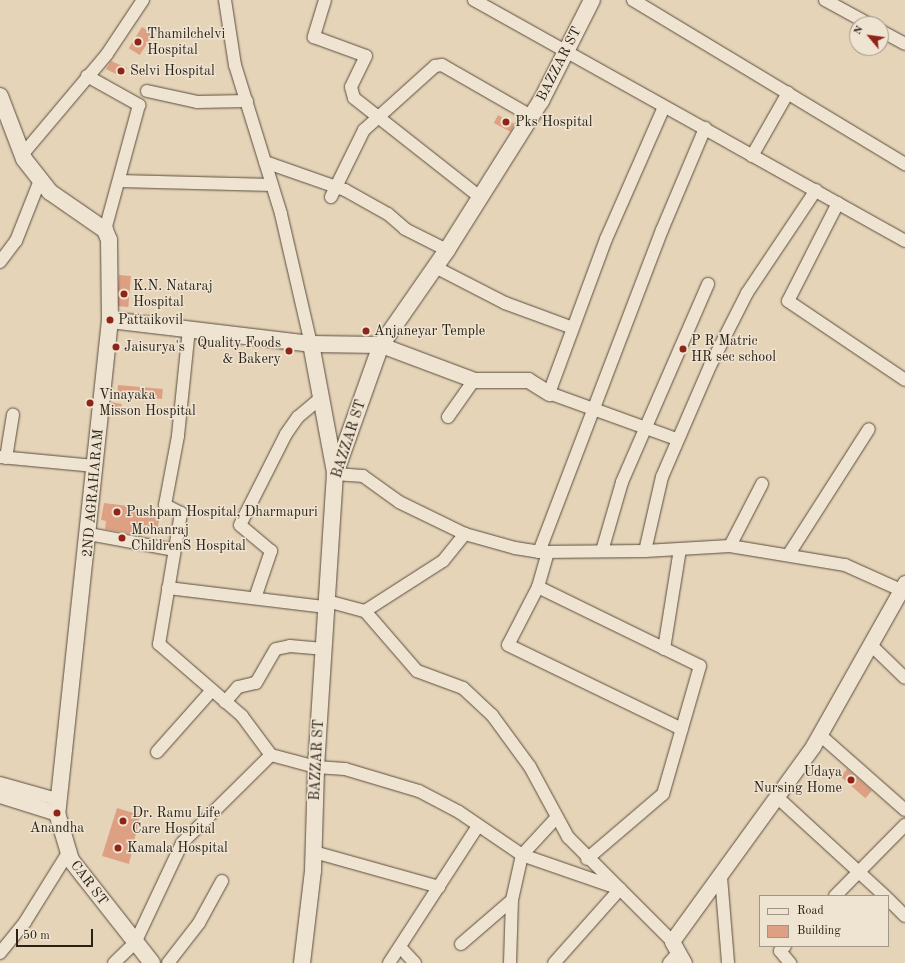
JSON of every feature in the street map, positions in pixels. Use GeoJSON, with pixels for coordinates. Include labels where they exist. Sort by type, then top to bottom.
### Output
{"type":"FeatureCollection","features":[{"type":"Feature","properties":{"kind":"main road","name":"BAZZAR ST"},"geometry":{"type":"LineString","coordinates":[[302,963],[314,852],[316,767],[336,474],[381,345],[448,250],[531,116],[566,54],[592,0]]}},
{"type":"Feature","properties":{"kind":"main road"},"geometry":{"type":"LineString","coordinates":[[0,96],[22,155],[40,180],[50,192],[105,230]]}},
{"type":"Feature","properties":{"kind":"main road","name":"2ND AGRAHARAM"},"geometry":{"type":"LineString","coordinates":[[59,807],[90,534],[95,466],[110,320],[110,240],[105,230]]}},
{"type":"Feature","properties":{"kind":"main road"},"geometry":{"type":"LineString","coordinates":[[110,320],[311,344],[381,345]]}},
{"type":"Feature","properties":{"kind":"main road"},"geometry":{"type":"LineString","coordinates":[[311,344],[336,474]]}},
{"type":"Feature","properties":{"kind":"main road","name":"CAR ST"},"geometry":{"type":"LineString","coordinates":[[59,807],[68,853],[135,943],[151,962]]}},
{"type":"Feature","properties":{"kind":"street"},"geometry":{"type":"LineString","coordinates":[[22,155],[87,76],[143,0]]}},
{"type":"Feature","properties":{"kind":"street"},"geometry":{"type":"LineString","coordinates":[[226,0],[235,65],[272,185],[311,344]]}},
{"type":"Feature","properties":{"kind":"street"},"geometry":{"type":"LineString","coordinates":[[325,0],[314,37],[366,56],[351,87],[354,98],[480,197]]}},
{"type":"Feature","properties":{"kind":"street"},"geometry":{"type":"LineString","coordinates":[[474,0],[566,54],[706,128],[752,156],[816,190],[905,241]]}},
{"type":"Feature","properties":{"kind":"street"},"geometry":{"type":"LineString","coordinates":[[633,0],[905,164]]}},
{"type":"Feature","properties":{"kind":"street"},"geometry":{"type":"LineString","coordinates":[[825,0],[854,16]]}},
{"type":"Feature","properties":{"kind":"street"},"geometry":{"type":"LineString","coordinates":[[889,35],[905,44]]}},
{"type":"Feature","properties":{"kind":"street"},"geometry":{"type":"LineString","coordinates":[[333,192],[364,130],[380,118],[435,66],[442,65],[531,116]]}},
{"type":"Feature","properties":{"kind":"street"},"geometry":{"type":"LineString","coordinates":[[87,76],[140,105],[105,230]]}},
{"type":"Feature","properties":{"kind":"street"},"geometry":{"type":"LineString","coordinates":[[147,91],[197,102],[247,101]]}},
{"type":"Feature","properties":{"kind":"street"},"geometry":{"type":"LineString","coordinates":[[752,156],[788,93]]}},
{"type":"Feature","properties":{"kind":"street"},"geometry":{"type":"LineString","coordinates":[[550,393],[573,328],[634,171],[664,107]]}},
{"type":"Feature","properties":{"kind":"street"},"geometry":{"type":"LineString","coordinates":[[682,729],[508,645],[538,587],[543,552],[593,408],[706,128]]}},
{"type":"Feature","properties":{"kind":"street"},"geometry":{"type":"LineString","coordinates":[[265,162],[388,214],[406,229],[448,250]]}},
{"type":"Feature","properties":{"kind":"street"},"geometry":{"type":"LineString","coordinates":[[0,262],[16,241],[40,180]]}},
{"type":"Feature","properties":{"kind":"street"},"geometry":{"type":"LineString","coordinates":[[119,181],[272,185]]}},
{"type":"Feature","properties":{"kind":"street"},"geometry":{"type":"LineString","coordinates":[[645,551],[662,477],[676,439],[747,293],[816,190]]}},
{"type":"Feature","properties":{"kind":"street"},"geometry":{"type":"LineString","coordinates":[[838,203],[788,301],[905,380]]}},
{"type":"Feature","properties":{"kind":"street"},"geometry":{"type":"LineString","coordinates":[[435,267],[505,303],[573,328]]}},
{"type":"Feature","properties":{"kind":"street"},"geometry":{"type":"LineString","coordinates":[[602,551],[622,482],[644,427],[708,284]]}},
{"type":"Feature","properties":{"kind":"street"},"geometry":{"type":"LineString","coordinates":[[189,329],[178,436],[166,505],[181,513],[159,644],[242,716],[271,755],[316,767],[345,769],[419,791],[478,826],[522,855],[620,889]]}},
{"type":"Feature","properties":{"kind":"street"},"geometry":{"type":"LineString","coordinates":[[381,345],[474,380],[528,380],[550,393],[676,439]]}},
{"type":"Feature","properties":{"kind":"street"},"geometry":{"type":"LineString","coordinates":[[448,417],[474,380]]}},
{"type":"Feature","properties":{"kind":"street"},"geometry":{"type":"LineString","coordinates":[[255,598],[271,551],[240,525],[286,434],[298,417],[322,397]]}},
{"type":"Feature","properties":{"kind":"street"},"geometry":{"type":"LineString","coordinates":[[13,415],[3,458],[95,466]]}},
{"type":"Feature","properties":{"kind":"street"},"geometry":{"type":"LineString","coordinates":[[789,554],[869,429]]}},
{"type":"Feature","properties":{"kind":"street"},"geometry":{"type":"LineString","coordinates":[[168,588],[326,604],[365,611],[417,671],[462,688],[492,714],[530,767],[556,818],[587,859],[620,889],[676,955],[721,877],[820,735],[904,588],[845,565],[789,554],[730,546],[645,551],[543,552],[465,534],[399,502],[363,476],[336,474]]}},
{"type":"Feature","properties":{"kind":"street"},"geometry":{"type":"LineString","coordinates":[[730,546],[762,484]]}},
{"type":"Feature","properties":{"kind":"street"},"geometry":{"type":"LineString","coordinates":[[90,534],[174,550]]}},
{"type":"Feature","properties":{"kind":"street"},"geometry":{"type":"LineString","coordinates":[[365,611],[443,561],[465,534]]}},
{"type":"Feature","properties":{"kind":"street"},"geometry":{"type":"LineString","coordinates":[[664,649],[680,549]]}},
{"type":"Feature","properties":{"kind":"street"},"geometry":{"type":"LineString","coordinates":[[538,587],[700,666],[663,794],[587,859]]}},
{"type":"Feature","properties":{"kind":"street"},"geometry":{"type":"LineString","coordinates":[[871,645],[905,678]]}},
{"type":"Feature","properties":{"kind":"street"},"geometry":{"type":"LineString","coordinates":[[225,702],[238,687],[256,683],[276,649],[290,646],[324,649]]}},
{"type":"Feature","properties":{"kind":"street"},"geometry":{"type":"LineString","coordinates":[[157,752],[212,690]]}},
{"type":"Feature","properties":{"kind":"street"},"geometry":{"type":"LineString","coordinates":[[820,735],[905,810]]}},
{"type":"Feature","properties":{"kind":"street"},"geometry":{"type":"LineString","coordinates":[[114,963],[135,943],[182,843],[271,755]]}},
{"type":"Feature","properties":{"kind":"street"},"geometry":{"type":"LineString","coordinates":[[0,783],[59,807]]}},
{"type":"Feature","properties":{"kind":"street"},"geometry":{"type":"LineString","coordinates":[[0,795],[59,807]]}},
{"type":"Feature","properties":{"kind":"street"},"geometry":{"type":"LineString","coordinates":[[777,797],[860,870],[884,895]]}},
{"type":"Feature","properties":{"kind":"street"},"geometry":{"type":"LineString","coordinates":[[510,963],[512,900],[522,855],[556,818]]}},
{"type":"Feature","properties":{"kind":"street"},"geometry":{"type":"LineString","coordinates":[[836,895],[905,825]]}},
{"type":"Feature","properties":{"kind":"street"},"geometry":{"type":"LineString","coordinates":[[389,963],[478,826]]}},
{"type":"Feature","properties":{"kind":"street"},"geometry":{"type":"LineString","coordinates":[[314,852],[439,887]]}},
{"type":"Feature","properties":{"kind":"street"},"geometry":{"type":"LineString","coordinates":[[0,953],[25,922],[68,853]]}},
{"type":"Feature","properties":{"kind":"street"},"geometry":{"type":"LineString","coordinates":[[721,877],[728,963]]}},
{"type":"Feature","properties":{"kind":"street"},"geometry":{"type":"LineString","coordinates":[[168,963],[199,923],[222,881]]}},
{"type":"Feature","properties":{"kind":"street"},"geometry":{"type":"LineString","coordinates":[[554,963],[620,889]]}},
{"type":"Feature","properties":{"kind":"street"},"geometry":{"type":"LineString","coordinates":[[461,944],[512,900]]}},
{"type":"Feature","properties":{"kind":"street"},"geometry":{"type":"LineString","coordinates":[[889,900],[905,916]]}},
{"type":"Feature","properties":{"kind":"street"},"geometry":{"type":"LineString","coordinates":[[400,947],[414,963]]}},
{"type":"Feature","properties":{"kind":"street"},"geometry":{"type":"LineString","coordinates":[[784,947],[780,951],[790,963]]}},
{"type":"Feature","properties":{"kind":"building"},"geometry":{"type":"Polygon","coordinates":[[[142,27],[153,34],[140,55],[129,48],[142,27]]]}},
{"type":"Feature","properties":{"kind":"building"},"geometry":{"type":"Polygon","coordinates":[[[111,61],[127,68],[122,77],[106,69],[111,61]]]}},
{"type":"Feature","properties":{"kind":"building"},"geometry":{"type":"Polygon","coordinates":[[[498,115],[515,124],[511,132],[494,123],[498,115]]]}},
{"type":"Feature","properties":{"kind":"building"},"geometry":{"type":"Polygon","coordinates":[[[119,275],[131,276],[128,307],[116,306],[119,275]]]}},
{"type":"Feature","properties":{"kind":"building"},"geometry":{"type":"Polygon","coordinates":[[[118,385],[163,389],[162,399],[117,395],[118,385]]]}},
{"type":"Feature","properties":{"kind":"building"},"geometry":{"type":"Polygon","coordinates":[[[111,402],[122,404],[120,415],[109,413],[111,402]]]}},
{"type":"Feature","properties":{"kind":"building"},"geometry":{"type":"Polygon","coordinates":[[[104,503],[160,510],[158,527],[142,525],[142,536],[105,529],[106,521],[101,520],[104,503]]]}},
{"type":"Feature","properties":{"kind":"building"},"geometry":{"type":"Polygon","coordinates":[[[847,769],[872,791],[865,798],[840,777],[847,769]]]}},
{"type":"Feature","properties":{"kind":"building"},"geometry":{"type":"Polygon","coordinates":[[[117,808],[140,815],[129,864],[102,856],[117,808]]]}},
{"type":"Feature","properties":{"kind":"place","name":"Thamilchelvi Hospital"},"geometry":{"type":"Point","coordinates":[138,42]}},
{"type":"Feature","properties":{"kind":"place","name":"Selvi Hospital"},"geometry":{"type":"Point","coordinates":[121,71]}},
{"type":"Feature","properties":{"kind":"place","name":"Pks Hospital"},"geometry":{"type":"Point","coordinates":[506,122]}},
{"type":"Feature","properties":{"kind":"place","name":"K.N. Nataraj Hospital"},"geometry":{"type":"Point","coordinates":[124,294]}},
{"type":"Feature","properties":{"kind":"place","name":"Pattaikovil"},"geometry":{"type":"Point","coordinates":[110,320]}},
{"type":"Feature","properties":{"kind":"place","name":"Anjaneyar Temple"},"geometry":{"type":"Point","coordinates":[366,331]}},
{"type":"Feature","properties":{"kind":"place","name":"Jaisurya's"},"geometry":{"type":"Point","coordinates":[116,347]}},
{"type":"Feature","properties":{"kind":"place","name":"P R Matric HR sec school"},"geometry":{"type":"Point","coordinates":[683,349]}},
{"type":"Feature","properties":{"kind":"place","name":"Quality Foods & Bakery"},"geometry":{"type":"Point","coordinates":[289,351]}},
{"type":"Feature","properties":{"kind":"place","name":"Vinayaka Misson Hospital"},"geometry":{"type":"Point","coordinates":[90,403]}},
{"type":"Feature","properties":{"kind":"place","name":"Pushpam Hospital, Dharmapuri"},"geometry":{"type":"Point","coordinates":[117,512]}},
{"type":"Feature","properties":{"kind":"place","name":"Mohanraj ChildrenS Hospital"},"geometry":{"type":"Point","coordinates":[122,538]}},
{"type":"Feature","properties":{"kind":"place","name":"Udaya Nursing Home"},"geometry":{"type":"Point","coordinates":[851,780]}},
{"type":"Feature","properties":{"kind":"place","name":"Anandha"},"geometry":{"type":"Point","coordinates":[57,813]}},
{"type":"Feature","properties":{"kind":"place","name":"Dr. Ramu Life Care Hospital"},"geometry":{"type":"Point","coordinates":[123,821]}},
{"type":"Feature","properties":{"kind":"place","name":"Kamala Hospital"},"geometry":{"type":"Point","coordinates":[118,848]}}]}
